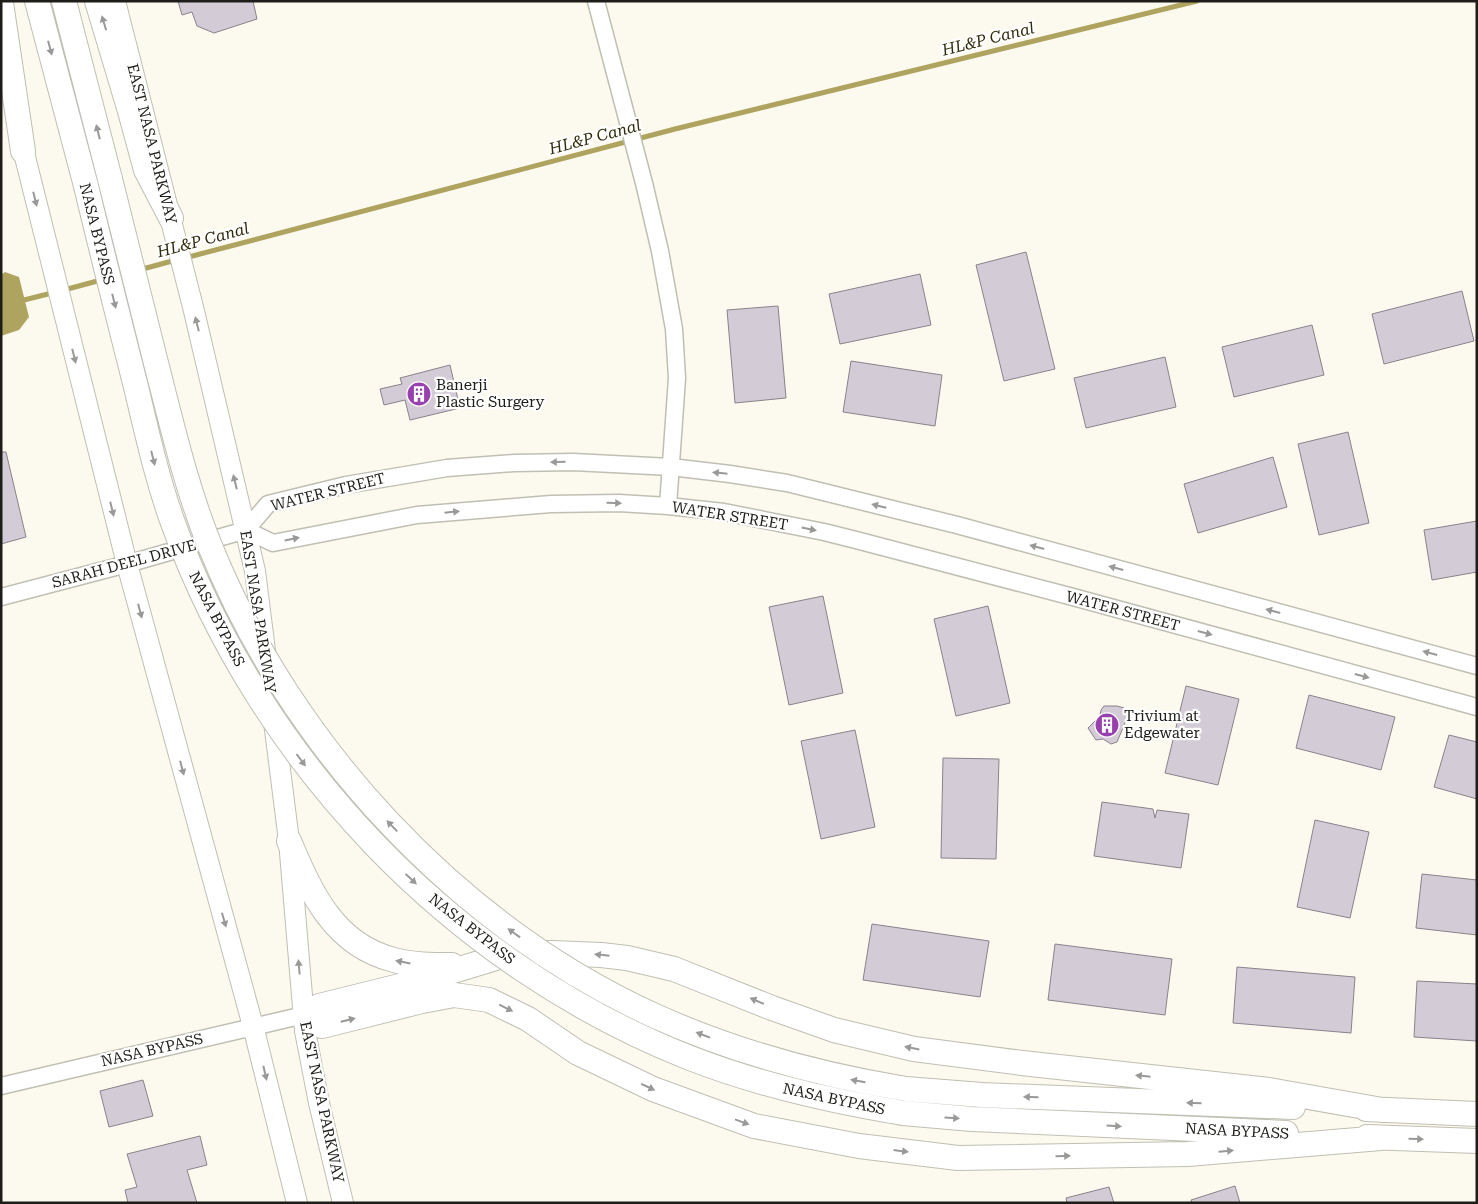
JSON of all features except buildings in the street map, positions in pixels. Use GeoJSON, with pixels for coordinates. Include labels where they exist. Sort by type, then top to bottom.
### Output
{"type":"FeatureCollection","features":[{"type":"Feature","properties":{"kind":"highway","name":"NASA BYPASS"},"geometry":{"type":"LineString","coordinates":[[38,1],[86,186],[156,471],[180,542],[215,618],[253,688],[287,740],[338,805],[357,827],[408,876],[470,930],[528,973],[597,1014],[636,1034],[690,1058],[750,1079],[785,1090],[846,1104],[904,1113],[972,1119],[1477,1141]]}},
{"type":"Feature","properties":{"kind":"highway","name":"NASA BYPASS"},"geometry":{"type":"LineString","coordinates":[[64,1],[178,449],[188,485],[210,547],[254,636],[285,688],[321,741],[377,810],[425,858],[490,914],[537,949],[618,997],[677,1025],[756,1054],[844,1078],[906,1089],[982,1096],[1477,1114]]}},
{"type":"Feature","properties":{"kind":"highway"},"geometry":{"type":"LineString","coordinates":[[98,1],[146,170],[171,218]]}},
{"type":"Feature","properties":{"kind":"highway"},"geometry":{"type":"LineString","coordinates":[[1,3],[24,151]]}},
{"type":"Feature","properties":{"kind":"highway"},"geometry":{"type":"LineString","coordinates":[[289,841],[308,886],[317,900],[338,928],[364,948],[393,960],[408,963],[469,966]]}},
{"type":"Feature","properties":{"kind":"highway"},"geometry":{"type":"LineString","coordinates":[[1381,1138],[1188,1154],[958,1158],[859,1146],[754,1126],[653,1089],[578,1053],[528,1019],[489,1000],[454,994],[322,1026],[304,1015],[319,1006],[420,981],[499,957],[528,953],[573,953],[627,958],[674,969],[834,1030],[914,1049],[1022,1063],[1269,1090],[1382,1110]]}},
{"type":"Feature","properties":{"kind":"main road","name":"EAST NASA PARKWAY"},"geometry":{"type":"LineString","coordinates":[[115,1],[171,218],[255,571],[289,841],[304,1015],[319,1103],[343,1203]]}},
{"type":"Feature","properties":{"kind":"main road"},"geometry":{"type":"LineString","coordinates":[[1,63],[127,564],[253,1026],[297,1203]]}},
{"type":"Feature","properties":{"kind":"street"},"geometry":{"type":"LineString","coordinates":[[596,1],[644,183],[660,251],[674,329],[677,378],[668,506]]}},
{"type":"Feature","properties":{"kind":"street","name":"WATER STREET"},"geometry":{"type":"LineString","coordinates":[[1477,666],[957,525],[797,485],[671,467],[573,462],[514,463],[446,468],[346,485],[268,504],[246,530],[273,543],[417,515],[475,509],[576,503],[668,506],[724,512],[824,532],[1074,597],[1477,707]]}},
{"type":"Feature","properties":{"kind":"street","name":"SARAH DEEL DRIVE"},"geometry":{"type":"LineString","coordinates":[[1,597],[246,530]]}},
{"type":"Feature","properties":{"kind":"street","name":"NASA BYPASS"},"geometry":{"type":"LineString","coordinates":[[1,1086],[304,1015]]}},
{"type":"Feature","properties":{"kind":"shaded area"},"geometry":{"type":"Polygon","coordinates":[[[5,272],[19,277],[29,317],[19,330],[1,336],[1,275],[5,272]]]}},
{"type":"Feature","properties":{"kind":"waterway","name":"HL&P Canal"},"geometry":{"type":"LineString","coordinates":[[185,258],[675,129],[1197,1]]}},
{"type":"Feature","properties":{"kind":"waterway","name":"HL&P Canal"},"geometry":{"type":"LineString","coordinates":[[139,270],[176,260]]}},
{"type":"Feature","properties":{"kind":"waterway","name":"HL&P Canal"},"geometry":{"type":"LineString","coordinates":[[64,290],[101,280]]}},
{"type":"Feature","properties":{"kind":"waterway","name":"HL&P Canal"},"geometry":{"type":"LineString","coordinates":[[20,301],[56,292]]}},
{"type":"Feature","properties":{"kind":"place","name":"Banerji Plastic Surgery"},"geometry":{"type":"Point","coordinates":[419,394]}},
{"type":"Feature","properties":{"kind":"place","name":"Trivium at Edgewater"},"geometry":{"type":"Point","coordinates":[1107,725]}}]}
